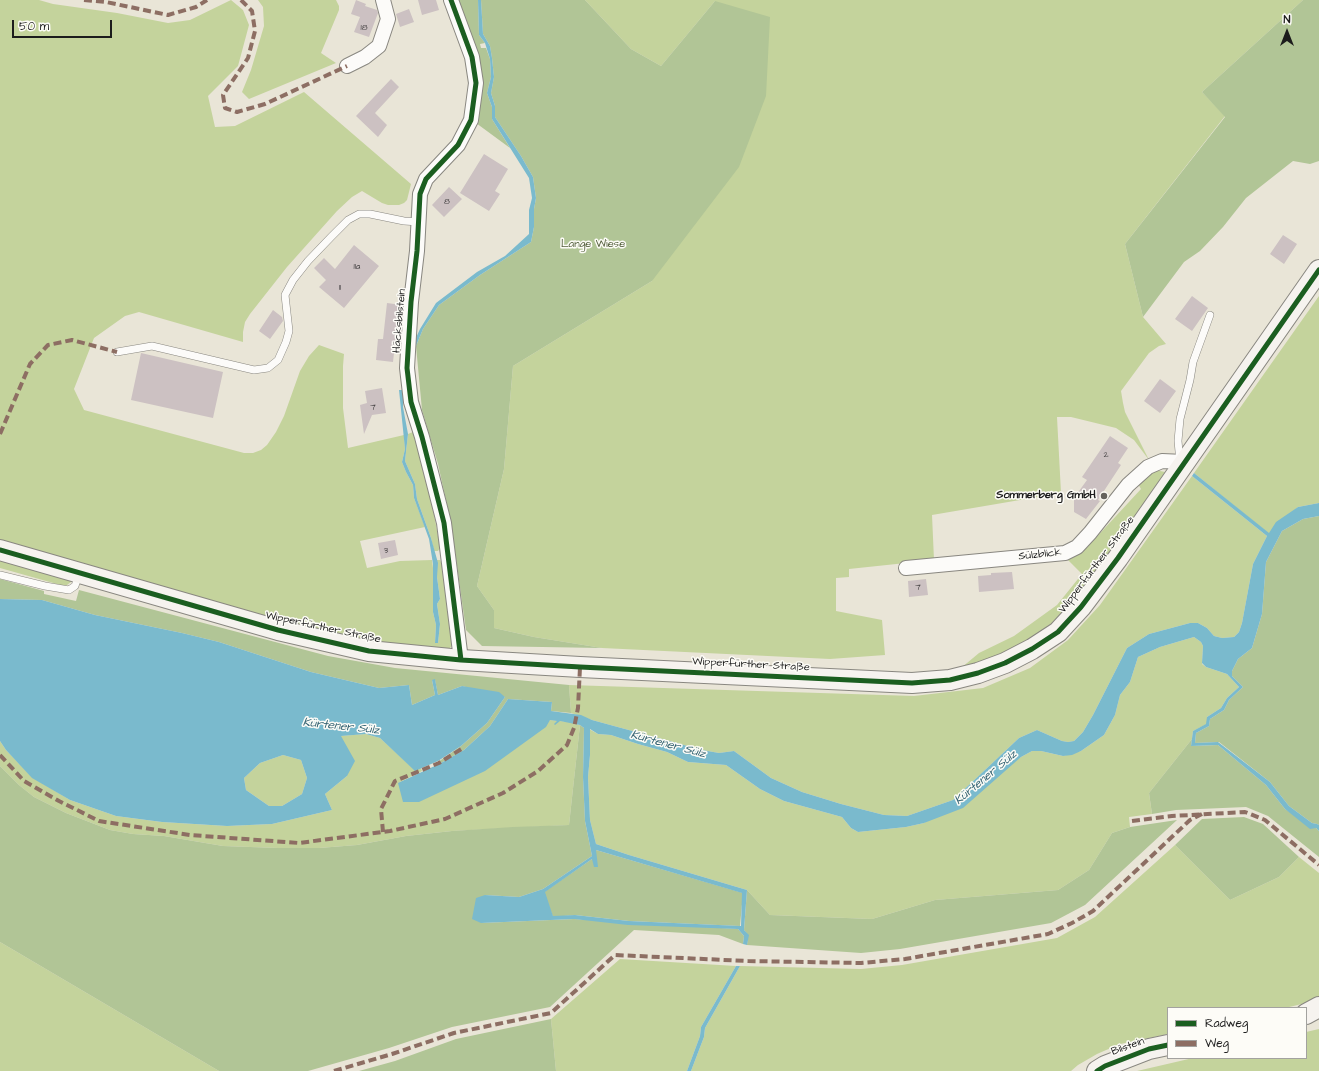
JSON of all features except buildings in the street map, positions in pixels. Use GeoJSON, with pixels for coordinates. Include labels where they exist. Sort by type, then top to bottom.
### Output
{"type":"FeatureCollection","features":[{"type":"Feature","properties":{"kind":"main road","name":"Wipperfürther Straße"},"geometry":{"type":"LineString","coordinates":[[0,550],[79,574],[278,630],[369,650],[461,660],[912,683],[950,680],[978,673],[1005,663],[1032,649],[1058,632],[1081,607],[1113,564],[1182,462],[1319,270]]}},
{"type":"Feature","properties":{"kind":"main road"},"geometry":{"type":"LineString","coordinates":[[1307,1013],[1319,1007]]}},
{"type":"Feature","properties":{"kind":"main road","name":"Bilstein"},"geometry":{"type":"LineString","coordinates":[[1097,1071],[1105,1066],[1149,1049],[1167,1045]]}},
{"type":"Feature","properties":{"kind":"street"},"geometry":{"type":"LineString","coordinates":[[347,66],[365,57],[378,46],[388,19],[383,0]]}},
{"type":"Feature","properties":{"kind":"street","name":"Häcksbilstein"},"geometry":{"type":"LineString","coordinates":[[451,0],[472,57],[476,83],[471,120],[458,145],[426,179],[420,194],[418,251],[411,302],[406,368],[411,402],[422,437],[444,523],[461,660]]}},
{"type":"Feature","properties":{"kind":"street","name":"Sülzblick"},"geometry":{"type":"LineString","coordinates":[[906,568],[1065,554],[1077,546],[1090,533],[1128,485],[1148,467],[1162,461],[1182,462]]}},
{"type":"Feature","properties":{"kind":"lane"},"geometry":{"type":"LineString","coordinates":[[117,352],[152,346],[254,370],[268,368],[278,360],[286,342],[289,330],[285,296],[293,280],[308,261],[348,220],[359,214],[370,214],[404,221],[419,222]]}},
{"type":"Feature","properties":{"kind":"lane"},"geometry":{"type":"LineString","coordinates":[[1182,462],[1178,441],[1180,419],[1193,362],[1210,315]]}},
{"type":"Feature","properties":{"kind":"lane"},"geometry":{"type":"LineString","coordinates":[[0,575],[69,590],[76,586],[79,574]]}},
{"type":"Feature","properties":{"kind":"green space"},"geometry":{"type":"Polygon","coordinates":[[[0,0],[39,0],[53,4],[117,13],[168,23],[190,20],[231,0],[243,10],[249,25],[238,66],[208,96],[215,127],[235,126],[304,92],[411,184],[407,200],[399,205],[388,205],[382,203],[362,191],[352,197],[337,211],[287,267],[250,314],[245,322],[243,342],[139,312],[125,316],[94,338],[74,389],[84,410],[244,453],[253,453],[261,450],[267,445],[276,432],[284,416],[300,371],[309,356],[319,345],[344,354],[343,408],[348,448],[404,435],[405,449],[402,462],[413,485],[414,498],[425,527],[360,541],[367,568],[400,561],[432,560],[434,576],[433,612],[436,625],[435,642],[438,643],[440,624],[437,604],[440,599],[437,577],[437,560],[440,560],[442,564],[453,644],[450,648],[440,653],[327,634],[0,542],[0,0]]]}},
{"type":"Feature","properties":{"kind":"green space"},"geometry":{"type":"Polygon","coordinates":[[[258,0],[336,0],[339,10],[321,53],[336,63],[249,99],[242,92],[251,70],[264,26],[263,7],[258,0]]]}},
{"type":"Feature","properties":{"kind":"green space"},"geometry":{"type":"Polygon","coordinates":[[[457,0],[478,0],[479,35],[485,43],[480,44],[481,48],[486,48],[490,59],[491,77],[487,93],[492,107],[492,119],[510,148],[476,123],[481,100],[481,65],[461,7],[457,0]]]}},
{"type":"Feature","properties":{"kind":"green space","name":"Lange Wiese"},"geometry":{"type":"Polygon","coordinates":[[[481,0],[585,0],[631,49],[661,66],[715,1],[770,17],[766,96],[739,167],[652,281],[513,366],[504,469],[477,586],[494,610],[494,628],[534,637],[602,648],[482,646],[466,630],[451,523],[438,464],[422,410],[416,346],[423,329],[439,305],[480,275],[531,242],[534,227],[534,209],[536,198],[533,177],[495,117],[495,106],[491,93],[494,77],[492,58],[490,46],[483,34],[481,0]]]}},
{"type":"Feature","properties":{"kind":"green space"},"geometry":{"type":"Polygon","coordinates":[[[585,0],[1303,0],[1202,92],[1225,116],[1125,244],[1143,317],[1166,344],[1159,346],[1149,353],[1121,391],[1125,412],[1149,460],[1134,440],[1116,428],[1071,417],[1057,417],[1061,493],[932,515],[934,560],[849,569],[849,577],[836,578],[836,611],[882,620],[885,655],[830,659],[602,648],[534,637],[494,628],[494,610],[477,586],[504,469],[513,366],[652,281],[715,1],[661,66],[631,49],[585,0]]]}},
{"type":"Feature","properties":{"kind":"green space"},"geometry":{"type":"Polygon","coordinates":[[[1303,0],[1319,0],[1319,161],[1310,164],[1293,161],[1246,198],[1223,227],[1200,251],[1184,262],[1143,317],[1125,244],[1225,117],[1202,92],[1303,0]]]}},
{"type":"Feature","properties":{"kind":"green space"},"geometry":{"type":"Polygon","coordinates":[[[1319,296],[1319,503],[1298,507],[1269,534],[1194,473],[1319,296]]]}},
{"type":"Feature","properties":{"kind":"green space"},"geometry":{"type":"Polygon","coordinates":[[[413,432],[425,467],[440,548],[438,551],[434,551],[417,499],[415,484],[405,461],[408,434],[413,432]]]}},
{"type":"Feature","properties":{"kind":"green space"},"geometry":{"type":"Polygon","coordinates":[[[1155,470],[1165,472],[1088,588],[1058,620],[1024,646],[985,663],[961,668],[979,653],[1014,636],[1057,605],[1082,574],[1067,559],[1091,543],[1141,489],[1137,482],[1155,470]]]}},
{"type":"Feature","properties":{"kind":"green space"},"geometry":{"type":"Polygon","coordinates":[[[1192,476],[1267,536],[1253,564],[1239,632],[1234,637],[1222,638],[1214,636],[1207,628],[1198,623],[1190,623],[1149,634],[1127,648],[1093,715],[1083,732],[1074,741],[1062,741],[1037,730],[1019,738],[953,800],[907,816],[884,815],[802,792],[771,778],[734,751],[719,753],[702,750],[571,713],[569,685],[914,696],[983,688],[1030,668],[1068,640],[1100,605],[1192,476]]]}},
{"type":"Feature","properties":{"kind":"green space"},"geometry":{"type":"Polygon","coordinates":[[[1319,516],[1319,825],[1312,823],[1289,806],[1270,782],[1219,742],[1195,743],[1196,733],[1209,726],[1210,719],[1224,710],[1229,700],[1243,687],[1232,676],[1232,671],[1238,659],[1252,648],[1262,614],[1266,562],[1282,531],[1303,519],[1319,516]]]}},
{"type":"Feature","properties":{"kind":"green space"},"geometry":{"type":"Polygon","coordinates":[[[0,557],[71,580],[71,582],[64,586],[0,568],[0,557]]]}},
{"type":"Feature","properties":{"kind":"green space"},"geometry":{"type":"Polygon","coordinates":[[[0,579],[44,591],[44,594],[76,601],[79,590],[328,656],[395,668],[569,685],[571,713],[551,711],[552,702],[508,699],[490,726],[464,750],[439,764],[438,762],[461,746],[487,723],[505,697],[462,686],[438,695],[435,680],[432,680],[435,695],[412,705],[409,685],[379,688],[311,672],[219,642],[95,615],[42,600],[0,599],[0,579]]]}},
{"type":"Feature","properties":{"kind":"green space"},"geometry":{"type":"Polygon","coordinates":[[[1194,637],[1201,642],[1203,646],[1202,664],[1206,667],[1227,674],[1239,687],[1227,698],[1221,708],[1207,717],[1207,724],[1193,731],[1192,739],[1149,793],[1152,814],[1129,817],[1130,827],[1112,833],[1089,870],[1058,890],[935,900],[872,919],[770,915],[747,890],[596,844],[590,820],[588,777],[590,755],[589,729],[598,734],[611,735],[667,752],[688,762],[726,765],[760,789],[784,801],[842,817],[851,828],[858,832],[906,827],[924,823],[1032,751],[1041,751],[1063,756],[1081,751],[1104,735],[1115,715],[1120,695],[1130,682],[1138,657],[1160,647],[1194,637]]]}},
{"type":"Feature","properties":{"kind":"green space"},"geometry":{"type":"Polygon","coordinates":[[[550,720],[570,722],[580,725],[569,825],[452,831],[406,836],[357,845],[319,848],[223,846],[164,836],[133,834],[110,830],[66,813],[34,797],[19,785],[0,766],[0,741],[6,750],[32,777],[70,800],[116,816],[162,822],[227,826],[272,824],[332,810],[325,794],[347,776],[340,736],[366,734],[380,738],[415,770],[421,768],[422,771],[398,783],[550,720]]]}},
{"type":"Feature","properties":{"kind":"green space"},"geometry":{"type":"Polygon","coordinates":[[[580,725],[584,728],[583,777],[585,821],[592,856],[543,889],[519,897],[485,895],[481,923],[574,919],[738,929],[744,936],[743,944],[719,935],[634,930],[550,1007],[452,1027],[389,1048],[308,1071],[219,1071],[0,942],[0,766],[19,785],[34,797],[66,813],[110,830],[133,834],[164,836],[223,846],[319,848],[357,845],[406,836],[452,831],[569,825],[580,725]]]}},
{"type":"Feature","properties":{"kind":"green space"},"geometry":{"type":"Polygon","coordinates":[[[1192,739],[1191,746],[1218,745],[1266,785],[1285,809],[1316,828],[1319,831],[1319,857],[1268,816],[1246,807],[1176,810],[1152,814],[1149,793],[1192,739]]]}},
{"type":"Feature","properties":{"kind":"green space"},"geometry":{"type":"Polygon","coordinates":[[[283,755],[301,760],[307,778],[302,794],[282,806],[269,806],[246,790],[244,778],[260,763],[283,755]]]}},
{"type":"Feature","properties":{"kind":"green space"},"geometry":{"type":"Polygon","coordinates":[[[1244,817],[1263,824],[1299,857],[1279,877],[1230,900],[1175,845],[1202,819],[1244,817]]]}},
{"type":"Feature","properties":{"kind":"green space"},"geometry":{"type":"Polygon","coordinates":[[[1177,820],[1085,905],[1051,923],[900,949],[861,953],[747,945],[748,935],[744,930],[747,890],[770,915],[872,919],[935,900],[1058,890],[1089,870],[1112,833],[1130,827],[1177,820]]]}},
{"type":"Feature","properties":{"kind":"green space"},"geometry":{"type":"Polygon","coordinates":[[[1175,845],[1230,900],[1279,877],[1299,857],[1319,873],[1319,997],[1306,1003],[1289,1007],[1167,1007],[1167,1034],[1120,1044],[1097,1054],[1071,1071],[691,1071],[704,1037],[705,1028],[740,966],[861,969],[902,965],[1057,938],[1095,917],[1175,845]]]}},
{"type":"Feature","properties":{"kind":"green space"},"geometry":{"type":"Polygon","coordinates":[[[596,850],[743,893],[740,926],[629,921],[575,915],[553,917],[544,892],[592,859],[596,850]]]}},
{"type":"Feature","properties":{"kind":"green space"},"geometry":{"type":"Polygon","coordinates":[[[0,942],[219,1071],[0,1071],[0,942]]]}},
{"type":"Feature","properties":{"kind":"green space"},"geometry":{"type":"Polygon","coordinates":[[[620,959],[736,966],[701,1027],[700,1036],[687,1071],[556,1071],[551,1019],[620,959]]]}},
{"type":"Feature","properties":{"kind":"green space"},"geometry":{"type":"Polygon","coordinates":[[[551,1019],[556,1071],[359,1071],[395,1061],[456,1039],[551,1019]]]}},
{"type":"Feature","properties":{"kind":"green space"},"geometry":{"type":"Polygon","coordinates":[[[1319,1029],[1319,1071],[1137,1071],[1189,1059],[1307,1059],[1307,1032],[1319,1029]]]}},
{"type":"Feature","properties":{"kind":"water"},"geometry":{"type":"Polygon","coordinates":[[[478,0],[481,0],[483,34],[490,46],[492,58],[494,77],[491,93],[495,106],[495,117],[533,177],[536,198],[534,209],[534,227],[531,242],[480,275],[439,305],[423,329],[416,346],[415,340],[420,329],[436,303],[477,272],[505,256],[529,234],[529,210],[532,198],[529,178],[492,119],[492,107],[487,93],[491,77],[490,59],[485,43],[479,35],[478,0]]]}},
{"type":"Feature","properties":{"kind":"water"},"geometry":{"type":"Polygon","coordinates":[[[399,390],[403,390],[403,407],[408,434],[405,461],[415,484],[417,499],[438,563],[437,577],[440,599],[437,604],[440,624],[438,643],[435,643],[436,625],[433,612],[433,564],[429,539],[414,498],[413,485],[402,462],[405,449],[399,390]]]}},
{"type":"Feature","properties":{"kind":"water","name":"Kürtener Sülz"},"geometry":{"type":"Polygon","coordinates":[[[1194,473],[1269,533],[1276,522],[1298,507],[1319,503],[1319,516],[1303,519],[1282,531],[1266,562],[1262,614],[1252,648],[1238,659],[1232,671],[1232,676],[1243,687],[1229,700],[1224,710],[1210,719],[1209,726],[1196,733],[1195,743],[1218,742],[1270,782],[1289,806],[1312,823],[1319,825],[1319,831],[1316,828],[1310,829],[1285,809],[1266,785],[1218,745],[1191,746],[1193,731],[1206,724],[1207,717],[1221,708],[1227,698],[1239,687],[1227,674],[1206,667],[1202,663],[1203,646],[1201,642],[1194,637],[1160,647],[1138,657],[1130,682],[1120,695],[1115,715],[1104,735],[1081,751],[1072,755],[1063,756],[1041,751],[1032,751],[1021,757],[963,808],[924,823],[906,827],[858,832],[851,828],[842,817],[784,801],[760,789],[726,765],[688,762],[667,752],[611,735],[598,734],[590,729],[588,777],[590,820],[596,844],[747,890],[744,930],[749,935],[747,945],[743,944],[744,936],[738,929],[628,925],[574,919],[481,923],[472,919],[476,898],[485,895],[519,897],[543,889],[592,856],[585,821],[583,777],[584,728],[580,725],[560,721],[555,725],[554,724],[557,721],[550,720],[546,727],[485,771],[419,802],[403,802],[398,783],[439,764],[464,750],[490,726],[508,699],[552,702],[551,711],[581,715],[592,720],[702,750],[719,753],[734,751],[771,778],[802,792],[884,815],[907,816],[953,800],[1019,738],[1037,730],[1062,741],[1074,741],[1083,732],[1093,715],[1127,648],[1149,634],[1190,623],[1198,623],[1207,628],[1214,636],[1222,638],[1234,637],[1239,632],[1253,564],[1267,536],[1192,476],[1194,473]],[[596,850],[598,867],[594,867],[592,859],[545,892],[553,916],[575,915],[629,921],[741,926],[742,893],[596,850]]]}},
{"type":"Feature","properties":{"kind":"water","name":"Kürtener Sülz"},"geometry":{"type":"Polygon","coordinates":[[[0,599],[42,600],[95,615],[219,642],[311,672],[379,688],[409,685],[412,705],[435,695],[432,680],[435,679],[438,695],[462,686],[499,692],[505,697],[487,723],[461,746],[438,761],[415,771],[380,738],[366,734],[341,736],[355,761],[347,776],[325,794],[332,810],[272,824],[227,826],[162,822],[116,816],[70,800],[32,778],[6,750],[0,741],[0,599]],[[283,755],[260,763],[244,778],[246,790],[269,806],[282,806],[302,794],[307,778],[301,760],[283,755]]]}},
{"type":"Feature","properties":{"kind":"water"},"geometry":{"type":"Polygon","coordinates":[[[736,966],[740,966],[705,1028],[704,1037],[691,1071],[687,1071],[700,1036],[701,1027],[736,966]]]}},
{"type":"Feature","properties":{"kind":"marked path"},"geometry":{"type":"LineString","coordinates":[[84,0],[106,2],[168,15],[196,7],[207,0]]}},
{"type":"Feature","properties":{"kind":"marked path"},"geometry":{"type":"LineString","coordinates":[[241,0],[252,11],[255,31],[248,58],[223,95],[225,108],[237,112],[265,104],[347,66]]}},
{"type":"Feature","properties":{"kind":"marked path"},"geometry":{"type":"LineString","coordinates":[[0,434],[30,364],[48,345],[72,340],[117,352]]}},
{"type":"Feature","properties":{"kind":"marked path"},"geometry":{"type":"LineString","coordinates":[[0,755],[24,781],[99,821],[190,835],[299,843],[390,831],[445,819],[503,793],[538,771],[567,745],[574,728],[578,708],[580,667]]}},
{"type":"Feature","properties":{"kind":"marked path"},"geometry":{"type":"LineString","coordinates":[[383,832],[381,809],[395,781],[439,763],[463,748]]}},
{"type":"Feature","properties":{"kind":"marked path"},"geometry":{"type":"LineString","coordinates":[[1132,821],[1172,816],[1245,812],[1265,820],[1319,865]]}},
{"type":"Feature","properties":{"kind":"marked path"},"geometry":{"type":"LineString","coordinates":[[334,1071],[392,1054],[454,1033],[551,1013],[615,955],[748,961],[861,963],[905,959],[1048,934],[1093,911],[1190,820],[1202,814]]}},
{"type":"Feature","properties":{"kind":"cycle path"},"geometry":{"type":"LineString","coordinates":[[451,0],[472,57],[476,83],[471,120],[458,145],[426,179],[420,194],[417,251],[411,302],[407,368],[411,402],[422,437],[444,523],[461,660]]}},
{"type":"Feature","properties":{"kind":"cycle path"},"geometry":{"type":"LineString","coordinates":[[0,550],[278,630],[369,651],[461,660],[580,667],[912,683],[950,680],[978,673],[1005,663],[1032,649],[1058,632],[1081,607],[1118,558],[1319,270]]}},
{"type":"Feature","properties":{"kind":"cycle path"},"geometry":{"type":"LineString","coordinates":[[1097,1071],[1105,1066],[1149,1049],[1167,1045]]}},
{"type":"Feature","properties":{"kind":"place","name":"Sommerberg GmbH"},"geometry":{"type":"Point","coordinates":[1104,496]}}]}
